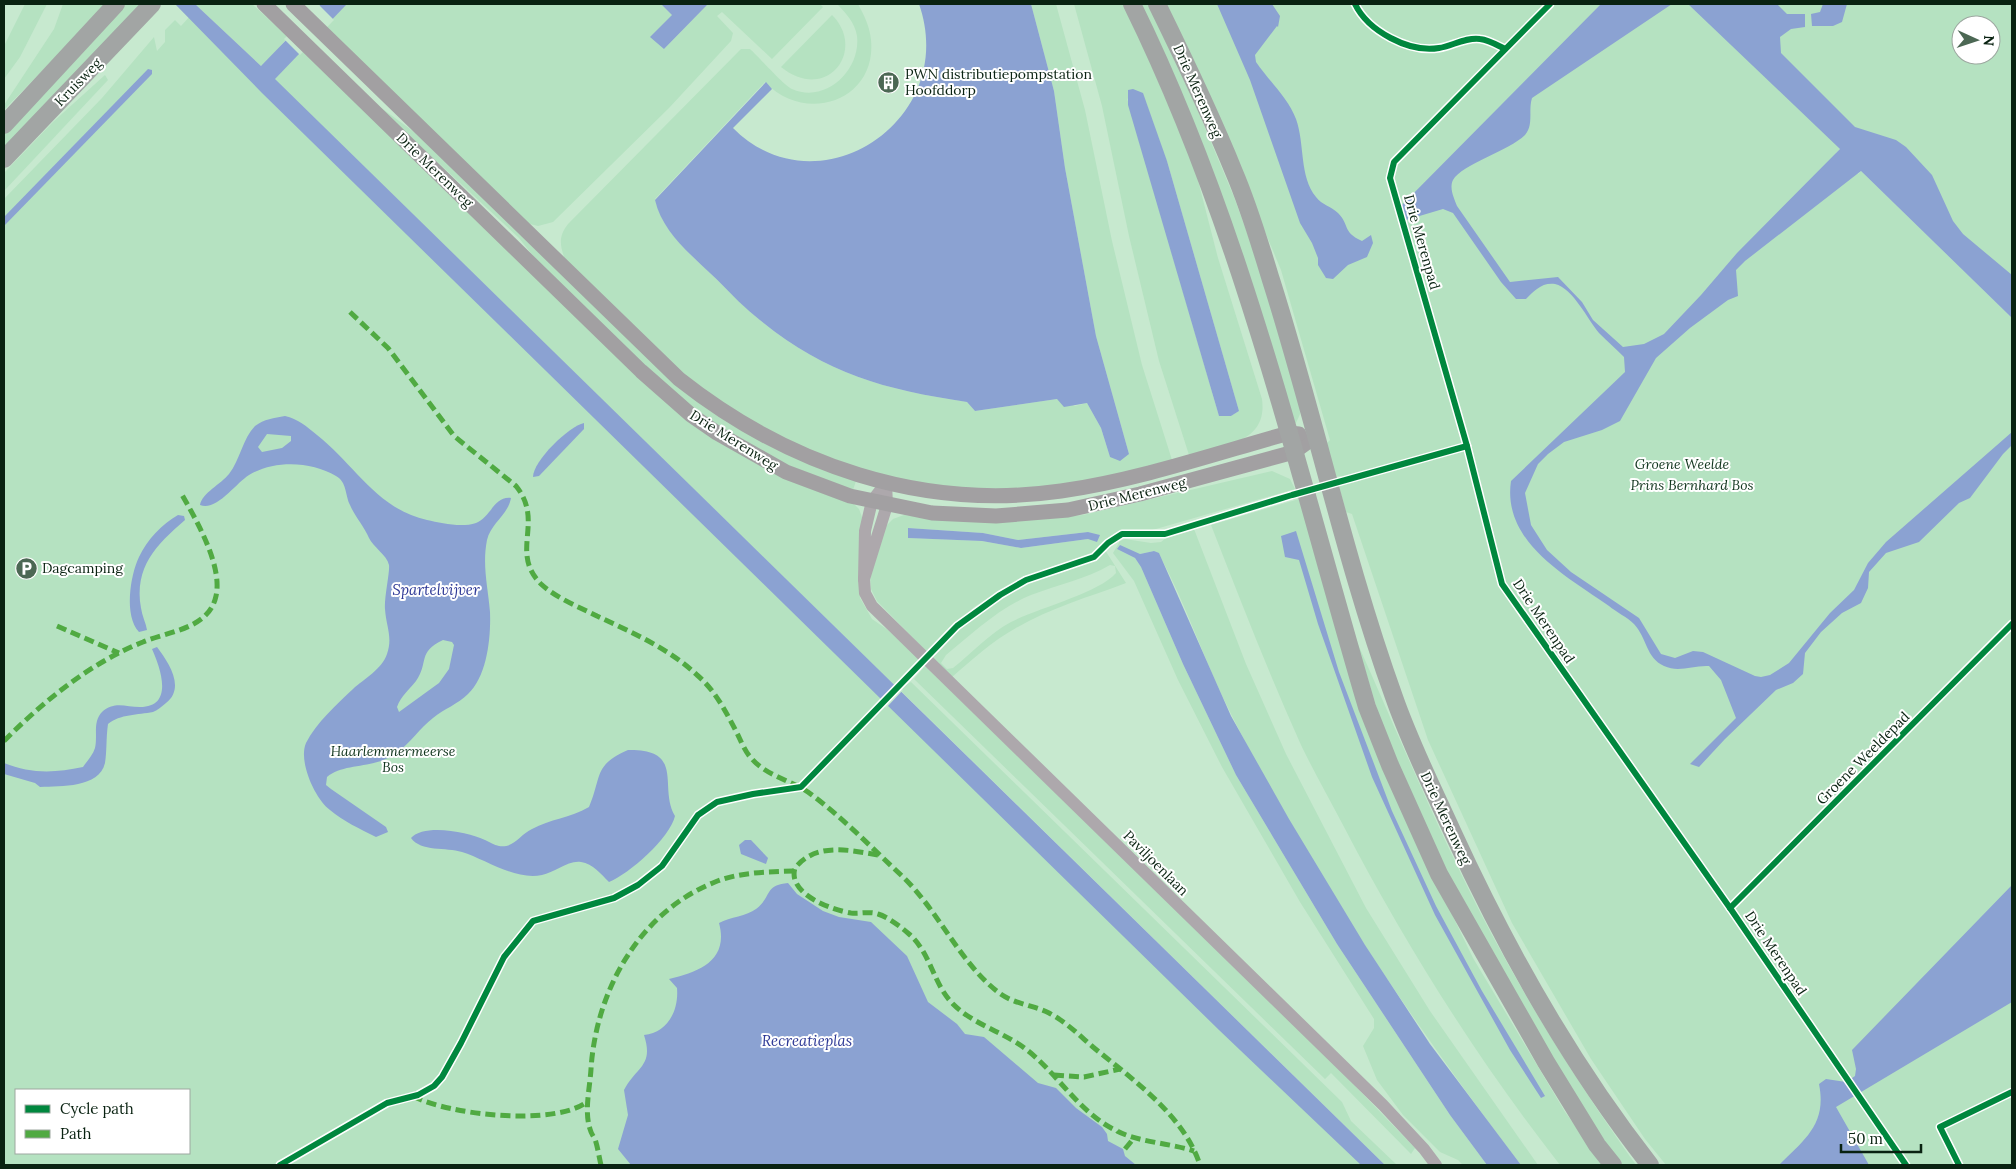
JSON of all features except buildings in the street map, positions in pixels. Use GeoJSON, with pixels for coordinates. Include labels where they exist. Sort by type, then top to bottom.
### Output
{"type":"FeatureCollection","features":[{"type":"Feature","properties":{"kind":"highway","name":"Kruisweg"},"geometry":{"type":"LineString","coordinates":[[4,125],[116,4]]}},
{"type":"Feature","properties":{"kind":"highway","name":"Kruisweg"},"geometry":{"type":"LineString","coordinates":[[4,160],[151,4]]}},
{"type":"Feature","properties":{"kind":"highway","name":"Drie Merenweg"},"geometry":{"type":"LineString","coordinates":[[1132,4],[1153,46],[1195,145],[1246,288],[1367,707],[1439,874],[1546,1062],[1597,1145],[1613,1165]]}},
{"type":"Feature","properties":{"kind":"highway","name":"Drie Merenweg"},"geometry":{"type":"LineString","coordinates":[[1157,4],[1235,174],[1272,282],[1393,695],[1417,756],[1506,942],[1548,1014],[1609,1110],[1650,1165]]}},
{"type":"Feature","properties":{"kind":"main road","name":"Drie Merenweg"},"geometry":{"type":"LineString","coordinates":[[264,4],[602,335],[691,415],[724,437],[786,472],[844,494],[932,513],[977,516],[1059,511],[1140,494],[1294,452],[1316,436]]}},
{"type":"Feature","properties":{"kind":"main road","name":"Drie Merenweg"},"geometry":{"type":"LineString","coordinates":[[298,8],[686,384],[722,411],[780,445],[816,461],[886,483],[963,494],[1010,495],[1060,491],[1142,474],[1289,433],[1316,436]]}},
{"type":"Feature","properties":{"kind":"street","name":"Paviljoenlaan"},"geometry":{"type":"LineString","coordinates":[[886,483],[865,532],[865,593],[872,606],[1383,1106],[1424,1149],[1436,1165]]}},
{"type":"Feature","properties":{"kind":"green space"},"geometry":{"type":"Polygon","coordinates":[[[25,4],[47,4],[20,57],[4,79],[4,46],[25,4]]]}},
{"type":"Feature","properties":{"kind":"green space"},"geometry":{"type":"Polygon","coordinates":[[[63,4],[107,4],[4,110],[4,105],[54,29],[63,4]]]}},
{"type":"Feature","properties":{"kind":"green space"},"geometry":{"type":"Polygon","coordinates":[[[123,4],[146,4],[4,150],[4,130],[123,4]]]}},
{"type":"Feature","properties":{"kind":"green space"},"geometry":{"type":"Polygon","coordinates":[[[195,4],[252,4],[288,37],[265,64],[261,66],[195,4]]]}},
{"type":"Feature","properties":{"kind":"green space"},"geometry":{"type":"Polygon","coordinates":[[[347,4],[661,4],[672,15],[664,49],[708,4],[820,4],[823,7],[772,59],[722,12],[717,16],[733,33],[731,41],[669,108],[553,222],[538,226],[526,223],[324,27],[347,4]]]}},
{"type":"Feature","properties":{"kind":"green space"},"geometry":{"type":"Polygon","coordinates":[[[837,4],[858,4],[868,26],[871,40],[870,61],[863,78],[851,91],[835,100],[818,104],[799,102],[781,95],[765,82],[655,199],[664,221],[677,241],[755,316],[780,336],[829,365],[854,376],[880,384],[967,402],[975,411],[1057,399],[1075,406],[1087,403],[1101,428],[1110,457],[1129,454],[1096,336],[1065,168],[1054,91],[1031,4],[1056,4],[1085,110],[1112,241],[1142,365],[1172,460],[1104,477],[1053,487],[988,490],[941,486],[894,478],[848,465],[802,448],[759,427],[719,402],[681,373],[651,346],[565,260],[561,237],[568,224],[741,49],[750,49],[792,89],[817,92],[829,88],[839,81],[853,61],[857,49],[857,36],[847,15],[837,4]]]}},
{"type":"Feature","properties":{"kind":"green space"},"geometry":{"type":"Polygon","coordinates":[[[1074,4],[1125,4],[1194,165],[1218,258],[1262,399],[1262,414],[1258,425],[1250,434],[1228,445],[1189,455],[1159,361],[1129,236],[1102,106],[1074,4]],[[1127,98],[1219,416],[1231,416],[1239,411],[1167,161],[1127,98]]]}},
{"type":"Feature","properties":{"kind":"green space"},"geometry":{"type":"Polygon","coordinates":[[[1137,4],[1150,4],[1166,35],[1234,197],[1273,304],[1300,405],[1300,414],[1296,423],[1291,425],[1137,4]]]}},
{"type":"Feature","properties":{"kind":"green space","name":"Groene Weelde"},"geometry":{"type":"Polygon","coordinates":[[[1162,4],[1709,4],[1840,149],[1836,153],[1858,174],[1861,171],[2012,318],[2012,1165],[1666,1165],[1645,1139],[1591,1059],[1512,923],[1428,740],[1352,514],[1346,512],[1339,486],[1343,485],[1341,476],[1334,477],[1325,445],[1330,440],[1281,270],[1211,102],[1162,4]]]}},
{"type":"Feature","properties":{"kind":"green space"},"geometry":{"type":"Polygon","coordinates":[[[1722,4],[2012,4],[2012,305],[1722,4]]]}},
{"type":"Feature","properties":{"kind":"green space","name":"Haarlemmermeerse Bos"},"geometry":{"type":"Polygon","coordinates":[[[191,15],[1362,1165],[4,1165],[4,199],[102,98],[154,37],[157,51],[165,42],[165,30],[175,20],[181,26],[191,15]]]}},
{"type":"Feature","properties":{"kind":"green space"},"geometry":{"type":"Polygon","coordinates":[[[832,15],[842,29],[845,43],[843,57],[837,68],[827,76],[813,79],[798,77],[781,67],[832,15]]]}},
{"type":"Feature","properties":{"kind":"green space"},"geometry":{"type":"Polygon","coordinates":[[[301,50],[659,395],[852,502],[859,509],[863,520],[859,579],[860,598],[872,619],[888,630],[919,659],[894,685],[274,79],[301,50]]]}},
{"type":"Feature","properties":{"kind":"green space"},"geometry":{"type":"Polygon","coordinates":[[[105,75],[108,80],[4,191],[4,173],[53,122],[105,75]]]}},
{"type":"Feature","properties":{"kind":"green space"},"geometry":{"type":"Polygon","coordinates":[[[373,102],[417,134],[652,362],[856,481],[853,490],[784,464],[731,436],[660,383],[542,267],[519,238],[373,102]]]}},
{"type":"Feature","properties":{"kind":"green space"},"geometry":{"type":"Polygon","coordinates":[[[1272,471],[1290,479],[1295,489],[1149,531],[1122,530],[1111,536],[1092,554],[1025,576],[974,607],[927,652],[877,601],[871,589],[870,573],[886,526],[893,519],[904,515],[954,521],[1029,520],[1083,515],[1272,471]],[[908,528],[909,538],[982,541],[1021,548],[1088,539],[1099,535],[1088,532],[1018,540],[983,533],[908,528]]]}},
{"type":"Feature","properties":{"kind":"green space"},"geometry":{"type":"Polygon","coordinates":[[[1299,499],[1401,809],[1473,958],[1565,1112],[1604,1165],[1560,1165],[1529,1125],[1471,1042],[1417,957],[1391,913],[1301,745],[1211,525],[1299,499]]]}},
{"type":"Feature","properties":{"kind":"green space"},"geometry":{"type":"Polygon","coordinates":[[[1194,529],[1246,664],[1286,754],[1366,908],[1430,1011],[1538,1165],[1521,1165],[1511,1152],[1435,1048],[1327,886],[1262,773],[1232,716],[1159,554],[1154,551],[1140,554],[1117,549],[1135,558],[1141,567],[1183,664],[1236,775],[1337,944],[1450,1115],[1487,1165],[1463,1165],[1458,1160],[1440,1152],[1403,1115],[1377,1080],[1363,1046],[1374,1028],[1374,1019],[1300,902],[1222,767],[1178,680],[1134,581],[1113,553],[1120,541],[1125,539],[1151,543],[1161,542],[1167,537],[1194,529]]]}},
{"type":"Feature","properties":{"kind":"green space"},"geometry":{"type":"Polygon","coordinates":[[[1105,550],[1126,583],[1029,621],[990,645],[952,677],[931,657],[975,615],[1004,594],[1029,583],[1070,570],[1105,550]],[[1110,565],[1071,582],[1019,600],[976,630],[946,655],[941,663],[947,669],[953,668],[988,637],[1011,622],[1082,594],[1108,580],[1116,573],[1115,566],[1110,565]]]}},
{"type":"Feature","properties":{"kind":"green space"},"geometry":{"type":"Polygon","coordinates":[[[1356,640],[1438,825],[1492,935],[1560,1052],[1636,1165],[1622,1165],[1569,1094],[1422,828],[1381,722],[1356,640]]]}},
{"type":"Feature","properties":{"kind":"green space"},"geometry":{"type":"Polygon","coordinates":[[[925,666],[1326,1056],[1415,1148],[1411,1154],[1331,1073],[1325,1079],[914,679],[925,666]]]}},
{"type":"Feature","properties":{"kind":"green space"},"geometry":{"type":"Polygon","coordinates":[[[911,682],[1342,1102],[1351,1121],[1397,1165],[1385,1165],[899,689],[911,682]]]}},
{"type":"Feature","properties":{"kind":"water"},"geometry":{"type":"Polygon","coordinates":[[[175,4],[195,4],[261,66],[321,4],[347,4],[275,79],[1385,1165],[1361,1165],[1219,1030],[262,93],[175,4]]]}},
{"type":"Feature","properties":{"kind":"water"},"geometry":{"type":"Polygon","coordinates":[[[661,4],[708,4],[664,49],[650,37],[672,15],[661,4]]]}},
{"type":"Feature","properties":{"kind":"water"},"geometry":{"type":"Polygon","coordinates":[[[919,4],[1031,4],[1054,91],[1065,168],[1096,336],[1129,454],[1120,461],[1110,457],[1101,428],[1087,403],[1064,407],[1057,399],[975,411],[967,402],[907,391],[854,376],[805,352],[780,336],[738,301],[677,241],[659,211],[655,200],[766,82],[772,89],[733,128],[767,152],[803,161],[840,157],[873,142],[900,117],[919,85],[926,46],[919,4]]]}},
{"type":"Feature","properties":{"kind":"water"},"geometry":{"type":"Polygon","coordinates":[[[1217,4],[1272,4],[1280,16],[1278,27],[1255,55],[1256,62],[1293,111],[1299,129],[1307,179],[1316,197],[1342,217],[1351,235],[1362,241],[1371,235],[1373,243],[1367,257],[1348,265],[1333,279],[1326,278],[1318,265],[1318,258],[1312,243],[1300,223],[1250,80],[1217,4]]]}},
{"type":"Feature","properties":{"kind":"water"},"geometry":{"type":"Polygon","coordinates":[[[1601,4],[1672,4],[1532,98],[1530,122],[1525,135],[1508,147],[1466,168],[1458,174],[1452,183],[1452,193],[1457,206],[1510,282],[1558,277],[1582,302],[1593,320],[1623,347],[1644,344],[1664,334],[1737,253],[1840,149],[1688,4],[1777,4],[1787,14],[1805,14],[1805,27],[1791,29],[1780,37],[1781,53],[1855,127],[1896,140],[1906,147],[1932,175],[1953,221],[1963,234],[2012,275],[2012,318],[1861,171],[1736,270],[1738,296],[1728,300],[1690,328],[1656,358],[1620,421],[1602,430],[1564,442],[1538,464],[1525,493],[1531,525],[1547,550],[1571,572],[1639,618],[1661,654],[1675,658],[1693,651],[1703,652],[1761,677],[1770,675],[1789,663],[1830,613],[1854,590],[1868,563],[1886,542],[2012,432],[2012,445],[1970,498],[1959,503],[1919,542],[1886,553],[1869,572],[1868,588],[1861,603],[1842,613],[1821,632],[1805,653],[1803,674],[1793,683],[1776,690],[1699,767],[1690,764],[1736,718],[1721,680],[1709,666],[1675,669],[1658,662],[1650,653],[1642,635],[1634,624],[1574,582],[1540,555],[1516,522],[1511,503],[1511,481],[1625,372],[1624,357],[1599,333],[1580,305],[1562,287],[1555,284],[1546,284],[1526,299],[1516,299],[1501,282],[1453,213],[1443,209],[1406,220],[1401,206],[1601,4]]]}},
{"type":"Feature","properties":{"kind":"water"},"geometry":{"type":"Polygon","coordinates":[[[1823,4],[1847,4],[1842,22],[1833,26],[1812,26],[1811,14],[1820,12],[1823,4]]]}},
{"type":"Feature","properties":{"kind":"water"},"geometry":{"type":"Polygon","coordinates":[[[148,69],[152,70],[152,74],[4,226],[4,217],[148,69]]]}},
{"type":"Feature","properties":{"kind":"water"},"geometry":{"type":"Polygon","coordinates":[[[1133,89],[1143,93],[1167,161],[1239,411],[1231,416],[1219,416],[1128,105],[1128,90],[1133,89]]]}},
{"type":"Feature","properties":{"kind":"water","name":"Spartelvijver"},"geometry":{"type":"Polygon","coordinates":[[[285,416],[305,426],[330,447],[380,496],[409,514],[445,524],[470,524],[481,520],[500,500],[511,498],[507,509],[492,529],[487,540],[485,567],[490,612],[490,633],[487,656],[480,677],[464,698],[428,722],[407,744],[389,758],[370,764],[342,769],[327,777],[326,785],[386,827],[388,832],[376,837],[346,821],[324,805],[309,779],[304,760],[304,751],[306,743],[321,721],[353,689],[377,669],[385,659],[389,648],[385,604],[388,561],[371,541],[354,514],[340,479],[315,467],[292,464],[259,470],[249,475],[219,501],[206,506],[200,505],[204,496],[229,474],[247,437],[255,426],[266,420],[285,416]],[[267,434],[258,447],[262,452],[282,448],[291,441],[291,436],[267,434]],[[443,640],[435,644],[426,654],[420,675],[403,696],[397,707],[399,712],[439,683],[449,669],[454,645],[452,642],[443,640]]]}},
{"type":"Feature","properties":{"kind":"water"},"geometry":{"type":"Polygon","coordinates":[[[584,423],[584,429],[539,476],[533,477],[539,462],[553,445],[570,430],[584,423]]]}},
{"type":"Feature","properties":{"kind":"water"},"geometry":{"type":"Polygon","coordinates":[[[178,515],[184,516],[185,520],[156,548],[144,569],[140,593],[147,630],[139,632],[134,625],[130,606],[131,585],[136,565],[142,551],[156,533],[178,515]]]}},
{"type":"Feature","properties":{"kind":"water"},"geometry":{"type":"Polygon","coordinates":[[[908,528],[983,533],[1018,540],[1088,532],[1100,535],[1097,542],[1088,539],[1021,548],[982,541],[908,538],[908,528]]]}},
{"type":"Feature","properties":{"kind":"water"},"geometry":{"type":"Polygon","coordinates":[[[1296,531],[1339,672],[1392,811],[1436,906],[1482,991],[1545,1096],[1541,1098],[1510,1050],[1435,915],[1372,777],[1318,624],[1299,560],[1285,557],[1281,536],[1296,531]]]}},
{"type":"Feature","properties":{"kind":"water"},"geometry":{"type":"Polygon","coordinates":[[[1120,545],[1140,554],[1154,551],[1159,553],[1231,716],[1289,819],[1365,945],[1430,1044],[1521,1165],[1487,1165],[1450,1115],[1337,944],[1236,775],[1183,664],[1141,567],[1135,558],[1117,549],[1120,545]]]}},
{"type":"Feature","properties":{"kind":"water"},"geometry":{"type":"Polygon","coordinates":[[[157,647],[173,675],[175,690],[172,697],[153,712],[118,718],[108,724],[105,763],[95,777],[68,786],[40,787],[35,783],[4,774],[4,763],[33,771],[83,767],[95,748],[96,724],[103,711],[116,705],[140,707],[151,705],[158,700],[162,685],[161,675],[152,649],[157,647]]]}},
{"type":"Feature","properties":{"kind":"water"},"geometry":{"type":"Polygon","coordinates":[[[628,750],[646,751],[657,756],[664,763],[667,772],[670,805],[675,816],[672,825],[648,854],[627,871],[609,882],[593,867],[581,862],[571,863],[542,875],[522,875],[462,852],[421,845],[411,838],[417,833],[426,831],[447,830],[469,834],[499,846],[509,845],[539,826],[575,814],[589,807],[600,773],[604,767],[609,761],[628,750]]]}},
{"type":"Feature","properties":{"kind":"water"},"geometry":{"type":"Polygon","coordinates":[[[745,840],[751,840],[768,858],[766,864],[741,854],[739,845],[745,840]]]}},
{"type":"Feature","properties":{"kind":"water","name":"Recreatieplas"},"geometry":{"type":"Polygon","coordinates":[[[788,883],[797,894],[823,911],[839,917],[871,922],[907,956],[928,1002],[957,1024],[965,1034],[984,1037],[1038,1083],[1056,1088],[1076,1108],[1102,1127],[1107,1134],[1108,1141],[1123,1149],[1125,1156],[1136,1165],[631,1165],[618,1149],[628,1115],[624,1090],[645,1060],[647,1045],[644,1035],[659,1030],[674,1012],[677,988],[669,979],[701,968],[716,955],[720,946],[721,936],[719,923],[756,909],[775,886],[788,883]]]}},
{"type":"Feature","properties":{"kind":"water"},"geometry":{"type":"Polygon","coordinates":[[[2012,885],[2012,1002],[1836,1107],[1869,1165],[1779,1165],[1812,1130],[1817,1120],[1821,1098],[1819,1084],[1826,1079],[1846,1082],[1855,1076],[1856,1069],[1852,1050],[2012,885]]]}},
{"type":"Feature","properties":{"kind":"pier"},"geometry":{"type":"Polygon","coordinates":[[[318,4],[334,20],[300,55],[284,39],[318,4]]]}},
{"type":"Feature","properties":{"kind":"pier"},"geometry":{"type":"Polygon","coordinates":[[[897,683],[903,690],[886,708],[879,701],[897,683]]]}},
{"type":"Feature","properties":{"kind":"marked path"},"geometry":{"type":"LineString","coordinates":[[350,312],[388,348],[454,436],[516,486],[524,499],[528,512],[528,560],[532,572],[541,584],[568,602],[662,649],[697,675],[720,702],[745,750],[758,765],[812,795],[902,876],[927,904],[960,952],[984,980],[998,992],[1010,999],[1043,1010],[1055,1017],[1140,1085],[1182,1130],[1200,1165]]}},
{"type":"Feature","properties":{"kind":"marked path"},"geometry":{"type":"LineString","coordinates":[[4,741],[35,712],[86,672],[123,651],[197,622],[212,607],[216,596],[217,584],[212,556],[200,528],[181,493]]}},
{"type":"Feature","properties":{"kind":"marked path"},"geometry":{"type":"LineString","coordinates":[[57,626],[119,653]]}},
{"type":"Feature","properties":{"kind":"marked path"},"geometry":{"type":"LineString","coordinates":[[878,855],[845,850],[823,851],[803,860],[795,868],[794,877],[804,893],[823,904],[851,913],[882,915],[902,928],[922,950],[946,996],[953,1004],[970,1018],[1009,1038],[1027,1050],[1080,1104],[1104,1123],[1134,1138],[1194,1151]]}},
{"type":"Feature","properties":{"kind":"marked path"},"geometry":{"type":"LineString","coordinates":[[601,1165],[587,1115],[591,1069],[602,1011],[612,983],[626,958],[644,934],[664,913],[688,895],[715,882],[734,876],[794,871]]}},
{"type":"Feature","properties":{"kind":"marked path"},"geometry":{"type":"LineString","coordinates":[[1054,1075],[1084,1077],[1120,1069]]}},
{"type":"Feature","properties":{"kind":"marked path"},"geometry":{"type":"LineString","coordinates":[[413,1096],[429,1103],[475,1113],[528,1116],[552,1114],[573,1109],[588,1101]]}},
{"type":"Feature","properties":{"kind":"marked path"},"geometry":{"type":"LineString","coordinates":[[1125,1149],[1134,1138]]}},
{"type":"Feature","properties":{"kind":"cycle path"},"geometry":{"type":"LineString","coordinates":[[1355,4],[1361,14],[1379,31],[1391,38],[1415,47],[1439,48],[1470,39],[1480,39],[1505,49]]}},
{"type":"Feature","properties":{"kind":"cycle path","name":"Drie Merenpad"},"geometry":{"type":"LineString","coordinates":[[1550,4],[1394,162],[1390,178],[1467,446],[1502,584],[1730,908],[1906,1165]]}},
{"type":"Feature","properties":{"kind":"cycle path"},"geometry":{"type":"LineString","coordinates":[[280,1165],[387,1103],[418,1095],[434,1086],[442,1077],[461,1043],[504,957],[533,921],[614,898],[638,885],[662,866],[698,815],[717,802],[753,794],[801,787],[957,626],[1000,595],[1026,580],[1094,557],[1108,543],[1122,534],[1165,534],[1292,495],[1467,446]]}},
{"type":"Feature","properties":{"kind":"cycle path","name":"Groene Weeldepad"},"geometry":{"type":"LineString","coordinates":[[1730,908],[2012,624]]}},
{"type":"Feature","properties":{"kind":"cycle path"},"geometry":{"type":"LineString","coordinates":[[1959,1165],[1940,1127],[2012,1092]]}},
{"type":"Feature","properties":{"kind":"place","name":"PWN distributiepompstation Hoofddorp"},"geometry":{"type":"Point","coordinates":[889,82]}},
{"type":"Feature","properties":{"kind":"place","name":"Dagcamping"},"geometry":{"type":"Point","coordinates":[26,568]}},
{"type":"Feature","properties":{"kind":"park label","name":"Prins Bernhard Bos"},"geometry":{"type":"Point","coordinates":[1692,485]}}]}
